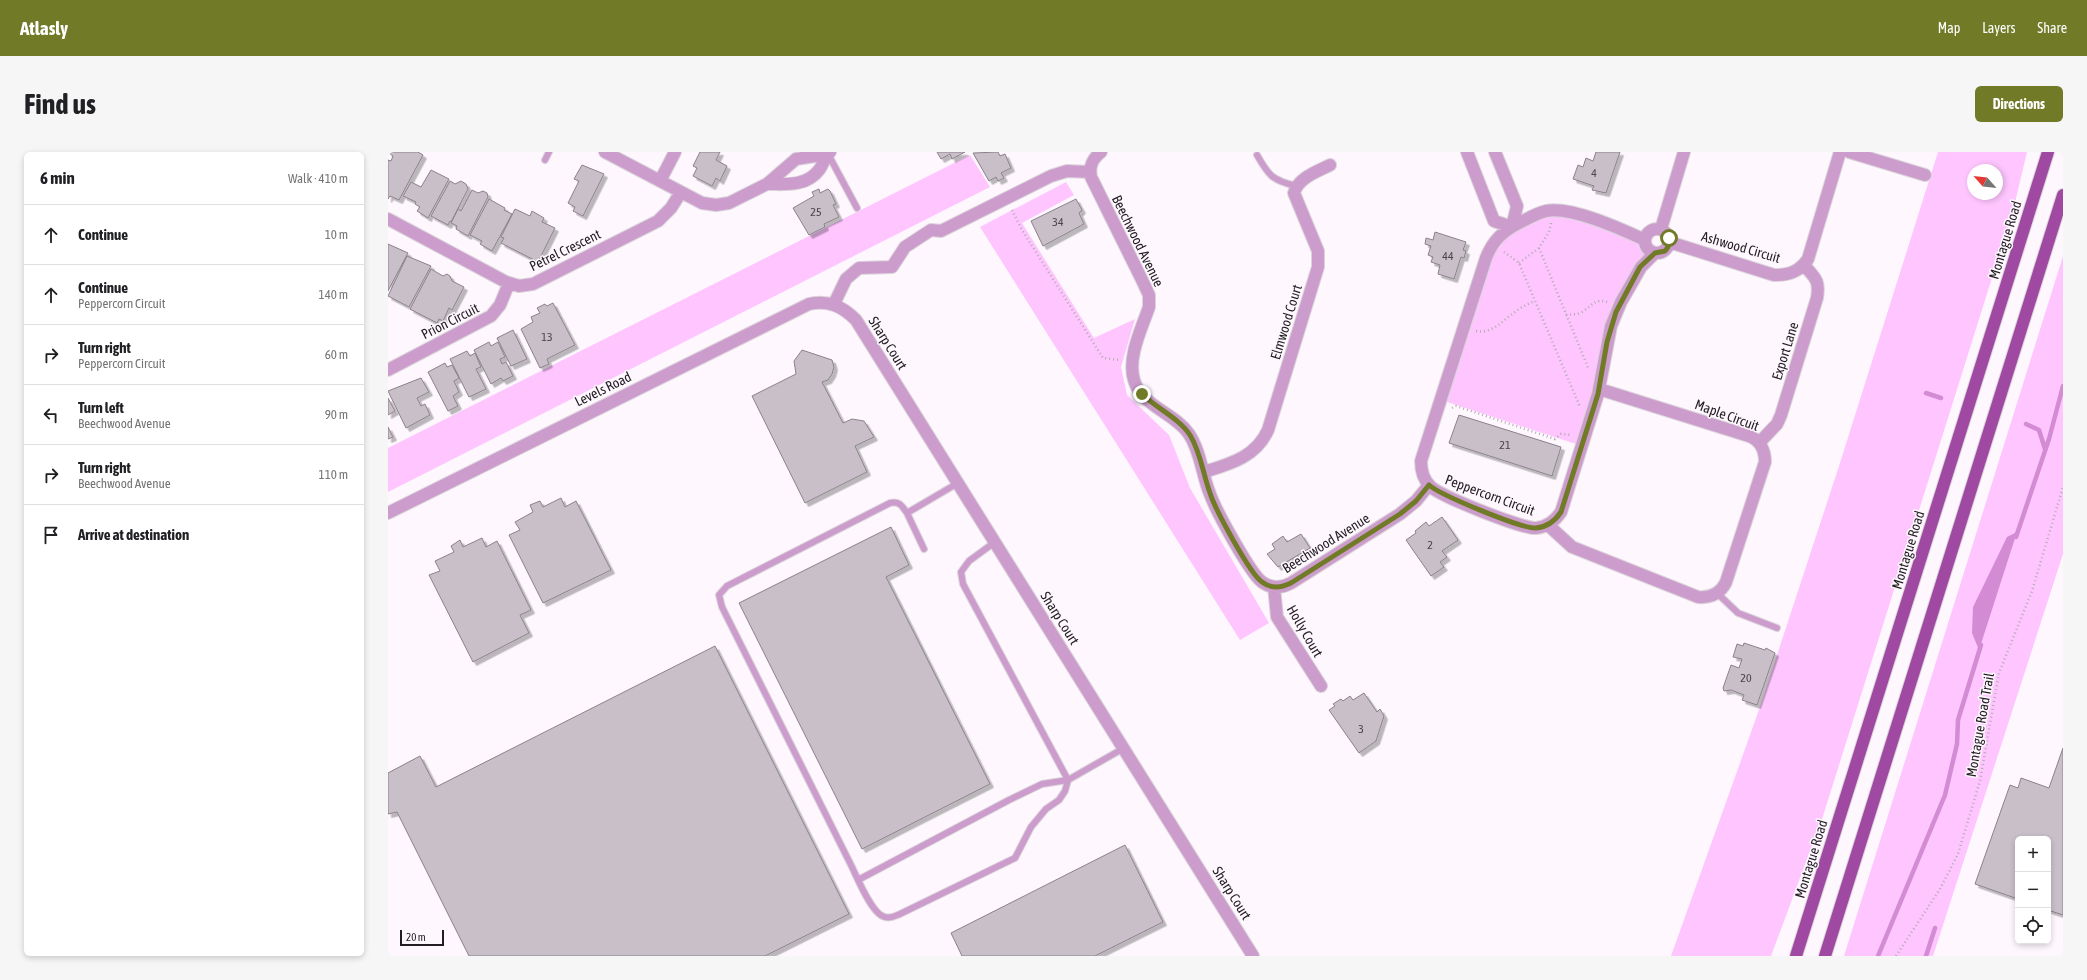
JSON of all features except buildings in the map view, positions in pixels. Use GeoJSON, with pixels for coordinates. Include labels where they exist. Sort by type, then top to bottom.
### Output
{"type":"FeatureCollection","features":[{"type":"Feature","properties":{"kind":"main road","name":"Montague Road"},"geometry":{"type":"LineString","coordinates":[[1796,956],[2048,152]]}},
{"type":"Feature","properties":{"kind":"main road"},"geometry":{"type":"LineString","coordinates":[[1825,956],[2063,195]]}},
{"type":"Feature","properties":{"kind":"street"},"geometry":{"type":"LineString","coordinates":[[605,152],[702,203],[721,204],[729,203],[766,184],[796,159],[829,153]]}},
{"type":"Feature","properties":{"kind":"street"},"geometry":{"type":"LineString","coordinates":[[660,181],[675,152]]}},
{"type":"Feature","properties":{"kind":"street"},"geometry":{"type":"LineString","coordinates":[[834,304],[846,279],[860,268],[892,267],[905,246],[932,230],[941,231],[1057,174],[1067,171],[1090,172],[1092,161],[1102,152]]}},
{"type":"Feature","properties":{"kind":"street"},"geometry":{"type":"LineString","coordinates":[[1467,152],[1494,220],[1512,227],[1517,206],[1495,152]]}},
{"type":"Feature","properties":{"kind":"street"},"geometry":{"type":"LineString","coordinates":[[1661,229],[1684,152]]}},
{"type":"Feature","properties":{"kind":"street"},"geometry":{"type":"LineString","coordinates":[[1804,265],[1808,259],[1840,152]]}},
{"type":"Feature","properties":{"kind":"street"},"geometry":{"type":"LineString","coordinates":[[1849,152],[1925,175]]}},
{"type":"Feature","properties":{"kind":"street"},"geometry":{"type":"LineString","coordinates":[[766,184],[792,184],[806,180],[816,173],[829,153]]}},
{"type":"Feature","properties":{"kind":"street"},"geometry":{"type":"LineString","coordinates":[[1296,186],[1301,181],[1330,165]]}},
{"type":"Feature","properties":{"kind":"street","name":"Beechwood Avenue"},"geometry":{"type":"LineString","coordinates":[[1090,172],[1093,182],[1142,280],[1150,300],[1133,358],[1132,373],[1135,383],[1147,400],[1181,424],[1190,435],[1204,472],[1210,494],[1236,544],[1257,578],[1265,584],[1274,587],[1291,583],[1400,514],[1416,501],[1429,485]]}},
{"type":"Feature","properties":{"kind":"street","name":"Elmwood Court"},"geometry":{"type":"LineString","coordinates":[[1204,472],[1230,465],[1255,450],[1265,437],[1270,423],[1318,267],[1318,251],[1295,199],[1294,193],[1296,186]]}},
{"type":"Feature","properties":{"kind":"street","name":"Petrel Crescent"},"geometry":{"type":"LineString","coordinates":[[388,219],[509,283],[519,286],[533,284],[658,221],[671,208],[681,192]]}},
{"type":"Feature","properties":{"kind":"street","name":"Peppercorn Circuit"},"geometry":{"type":"LineString","coordinates":[[1645,240],[1569,212],[1551,210],[1542,212],[1501,233],[1491,246],[1421,461],[1422,474],[1429,485],[1442,494],[1526,527],[1538,528],[1548,525],[1561,512],[1599,389],[1607,342],[1616,312],[1640,267],[1655,253]]}},
{"type":"Feature","properties":{"kind":"street"},"geometry":{"type":"LineString","coordinates":[[1661,229],[1667,234],[1670,242],[1665,251],[1655,253],[1647,248],[1645,240],[1649,232],[1661,229]]}},
{"type":"Feature","properties":{"kind":"street","name":"Ashwood Circuit"},"geometry":{"type":"LineString","coordinates":[[1670,242],[1774,275],[1786,275],[1795,272],[1804,265]]}},
{"type":"Feature","properties":{"kind":"street","name":"Export Lane"},"geometry":{"type":"LineString","coordinates":[[1759,443],[1777,424],[1781,415],[1817,298],[1819,287],[1817,280],[1804,265]]}},
{"type":"Feature","properties":{"kind":"street","name":"Prion Circuit"},"geometry":{"type":"LineString","coordinates":[[388,370],[491,316],[500,305],[509,283]]}},
{"type":"Feature","properties":{"kind":"street","name":"Levels Road"},"geometry":{"type":"LineString","coordinates":[[388,513],[808,304],[825,302],[834,304]]}},
{"type":"Feature","properties":{"kind":"street","name":"Sharp Court"},"geometry":{"type":"LineString","coordinates":[[834,304],[848,311],[856,320],[1253,956]]}},
{"type":"Feature","properties":{"kind":"street","name":"Maple Circuit"},"geometry":{"type":"LineString","coordinates":[[1599,389],[1748,436],[1759,443],[1764,451],[1765,462],[1726,582],[1717,593]]}},
{"type":"Feature","properties":{"kind":"street"},"geometry":{"type":"LineString","coordinates":[[1548,525],[1572,548],[1698,597],[1710,596],[1717,593]]}},
{"type":"Feature","properties":{"kind":"street","name":"Holly Court"},"geometry":{"type":"LineString","coordinates":[[1274,587],[1277,617],[1321,686]]}},
{"type":"Feature","properties":{"kind":"lane"},"geometry":{"type":"LineString","coordinates":[[545,160],[549,152]]}},
{"type":"Feature","properties":{"kind":"lane"},"geometry":{"type":"LineString","coordinates":[[829,153],[857,208]]}},
{"type":"Feature","properties":{"kind":"lane"},"geometry":{"type":"LineString","coordinates":[[1257,155],[1272,178],[1280,182],[1296,186]]}},
{"type":"Feature","properties":{"kind":"lane"},"geometry":{"type":"LineString","coordinates":[[907,513],[958,483]]}},
{"type":"Feature","properties":{"kind":"lane"},"geometry":{"type":"LineString","coordinates":[[924,549],[907,513],[901,504],[896,502],[727,586],[719,595],[722,607],[858,880],[877,913],[884,918],[893,917],[900,914],[1015,858],[1031,827],[1046,809],[1059,800],[1065,791],[1068,780],[963,584],[961,572],[969,561],[995,542]]}},
{"type":"Feature","properties":{"kind":"lane"},"geometry":{"type":"LineString","coordinates":[[1717,593],[1738,613],[1777,628]]}},
{"type":"Feature","properties":{"kind":"lane"},"geometry":{"type":"LineString","coordinates":[[858,880],[1042,784],[1068,780],[1124,748]]}},
{"type":"Feature","properties":{"kind":"path"},"geometry":{"type":"LineString","coordinates":[[1012,210],[1022,230],[1103,358],[1123,361]]}},
{"type":"Feature","properties":{"kind":"path"},"geometry":{"type":"LineString","coordinates":[[1519,263],[1538,248],[1549,232],[1551,210]]}},
{"type":"Feature","properties":{"kind":"path"},"geometry":{"type":"LineString","coordinates":[[1491,246],[1505,252],[1519,263],[1581,410],[1584,404]]}},
{"type":"Feature","properties":{"kind":"path"},"geometry":{"type":"LineString","coordinates":[[1538,248],[1590,374]]}},
{"type":"Feature","properties":{"kind":"path"},"geometry":{"type":"LineString","coordinates":[[1566,315],[1582,312],[1594,302],[1601,300],[1611,303]]}},
{"type":"Feature","properties":{"kind":"path"},"geometry":{"type":"LineString","coordinates":[[1464,327],[1478,332],[1487,330],[1508,319],[1520,309],[1535,302]]}},
{"type":"Feature","properties":{"kind":"path"},"geometry":{"type":"LineString","coordinates":[[1450,408],[1456,406],[1555,438],[1561,434],[1574,436]]}},
{"type":"Feature","properties":{"kind":"path"},"geometry":{"type":"LineString","coordinates":[[1575,431],[1574,447],[1579,456]]}},
{"type":"Feature","properties":{"kind":"path","name":"Montague Road Trail"},"geometry":{"type":"LineString","coordinates":[[1896,956],[1940,889],[1958,854],[1980,781],[1999,673],[2032,591],[2063,487]]}},
{"type":"Feature","properties":{"kind":"shaded area"},"geometry":{"type":"Polygon","coordinates":[[[1938,152],[2027,152],[2013,211],[1823,816],[1771,956],[1671,956],[1760,707],[1839,466],[1938,152]]]}},
{"type":"Feature","properties":{"kind":"shaded area"},"geometry":{"type":"Polygon","coordinates":[[[970,155],[990,187],[388,492],[388,448],[970,155]]]}},
{"type":"Feature","properties":{"kind":"shaded area"},"geometry":{"type":"Polygon","coordinates":[[[1066,182],[1074,195],[1022,223],[1094,338],[1135,319],[1121,367],[1127,395],[1169,435],[1190,488],[1269,623],[1240,640],[980,227],[1066,182]]]}},
{"type":"Feature","properties":{"kind":"shaded area"},"geometry":{"type":"Polygon","coordinates":[[[1555,210],[1645,244],[1650,252],[1628,290],[1582,446],[1441,400],[1498,237],[1555,210]]]}},
{"type":"Feature","properties":{"kind":"shaded area"},"geometry":{"type":"Polygon","coordinates":[[[2063,256],[2063,554],[1933,956],[1844,956],[2063,256]]]}},
{"type":"Feature","properties":{"kind":"shaded area"},"geometry":{"type":"Polygon","coordinates":[[[2017,532],[1979,650],[1972,633],[1973,607],[2007,537],[2017,532]]]}},
{"type":"Feature","properties":{"kind":"waterway"},"geometry":{"type":"LineString","coordinates":[[2016,537],[2049,439],[2063,386]]}},
{"type":"Feature","properties":{"kind":"waterway"},"geometry":{"type":"LineString","coordinates":[[1926,393],[1941,398]]}},
{"type":"Feature","properties":{"kind":"waterway"},"geometry":{"type":"LineString","coordinates":[[2026,424],[2039,430],[2045,449]]}},
{"type":"Feature","properties":{"kind":"waterway"},"geometry":{"type":"LineString","coordinates":[[1878,956],[1945,795],[1957,744],[1958,720],[1981,645]]}},
{"type":"Feature","properties":{"kind":"waterway"},"geometry":{"type":"LineString","coordinates":[[1926,956],[1935,928]]}},
{"type":"Feature","properties":{"kind":"route"},"geometry":{"type":"LineString","coordinates":[[1142,394],[1147,400],[1181,424],[1190,435],[1199,456],[1210,494],[1236,544],[1257,578],[1261,582],[1270,586],[1279,587],[1291,583],[1400,514],[1416,501],[1429,485],[1434,490],[1442,494],[1526,527],[1538,528],[1550,523],[1557,518],[1561,512],[1598,394],[1607,342],[1619,306],[1640,267],[1655,253],[1665,251],[1670,242],[1669,238]]}}]}
